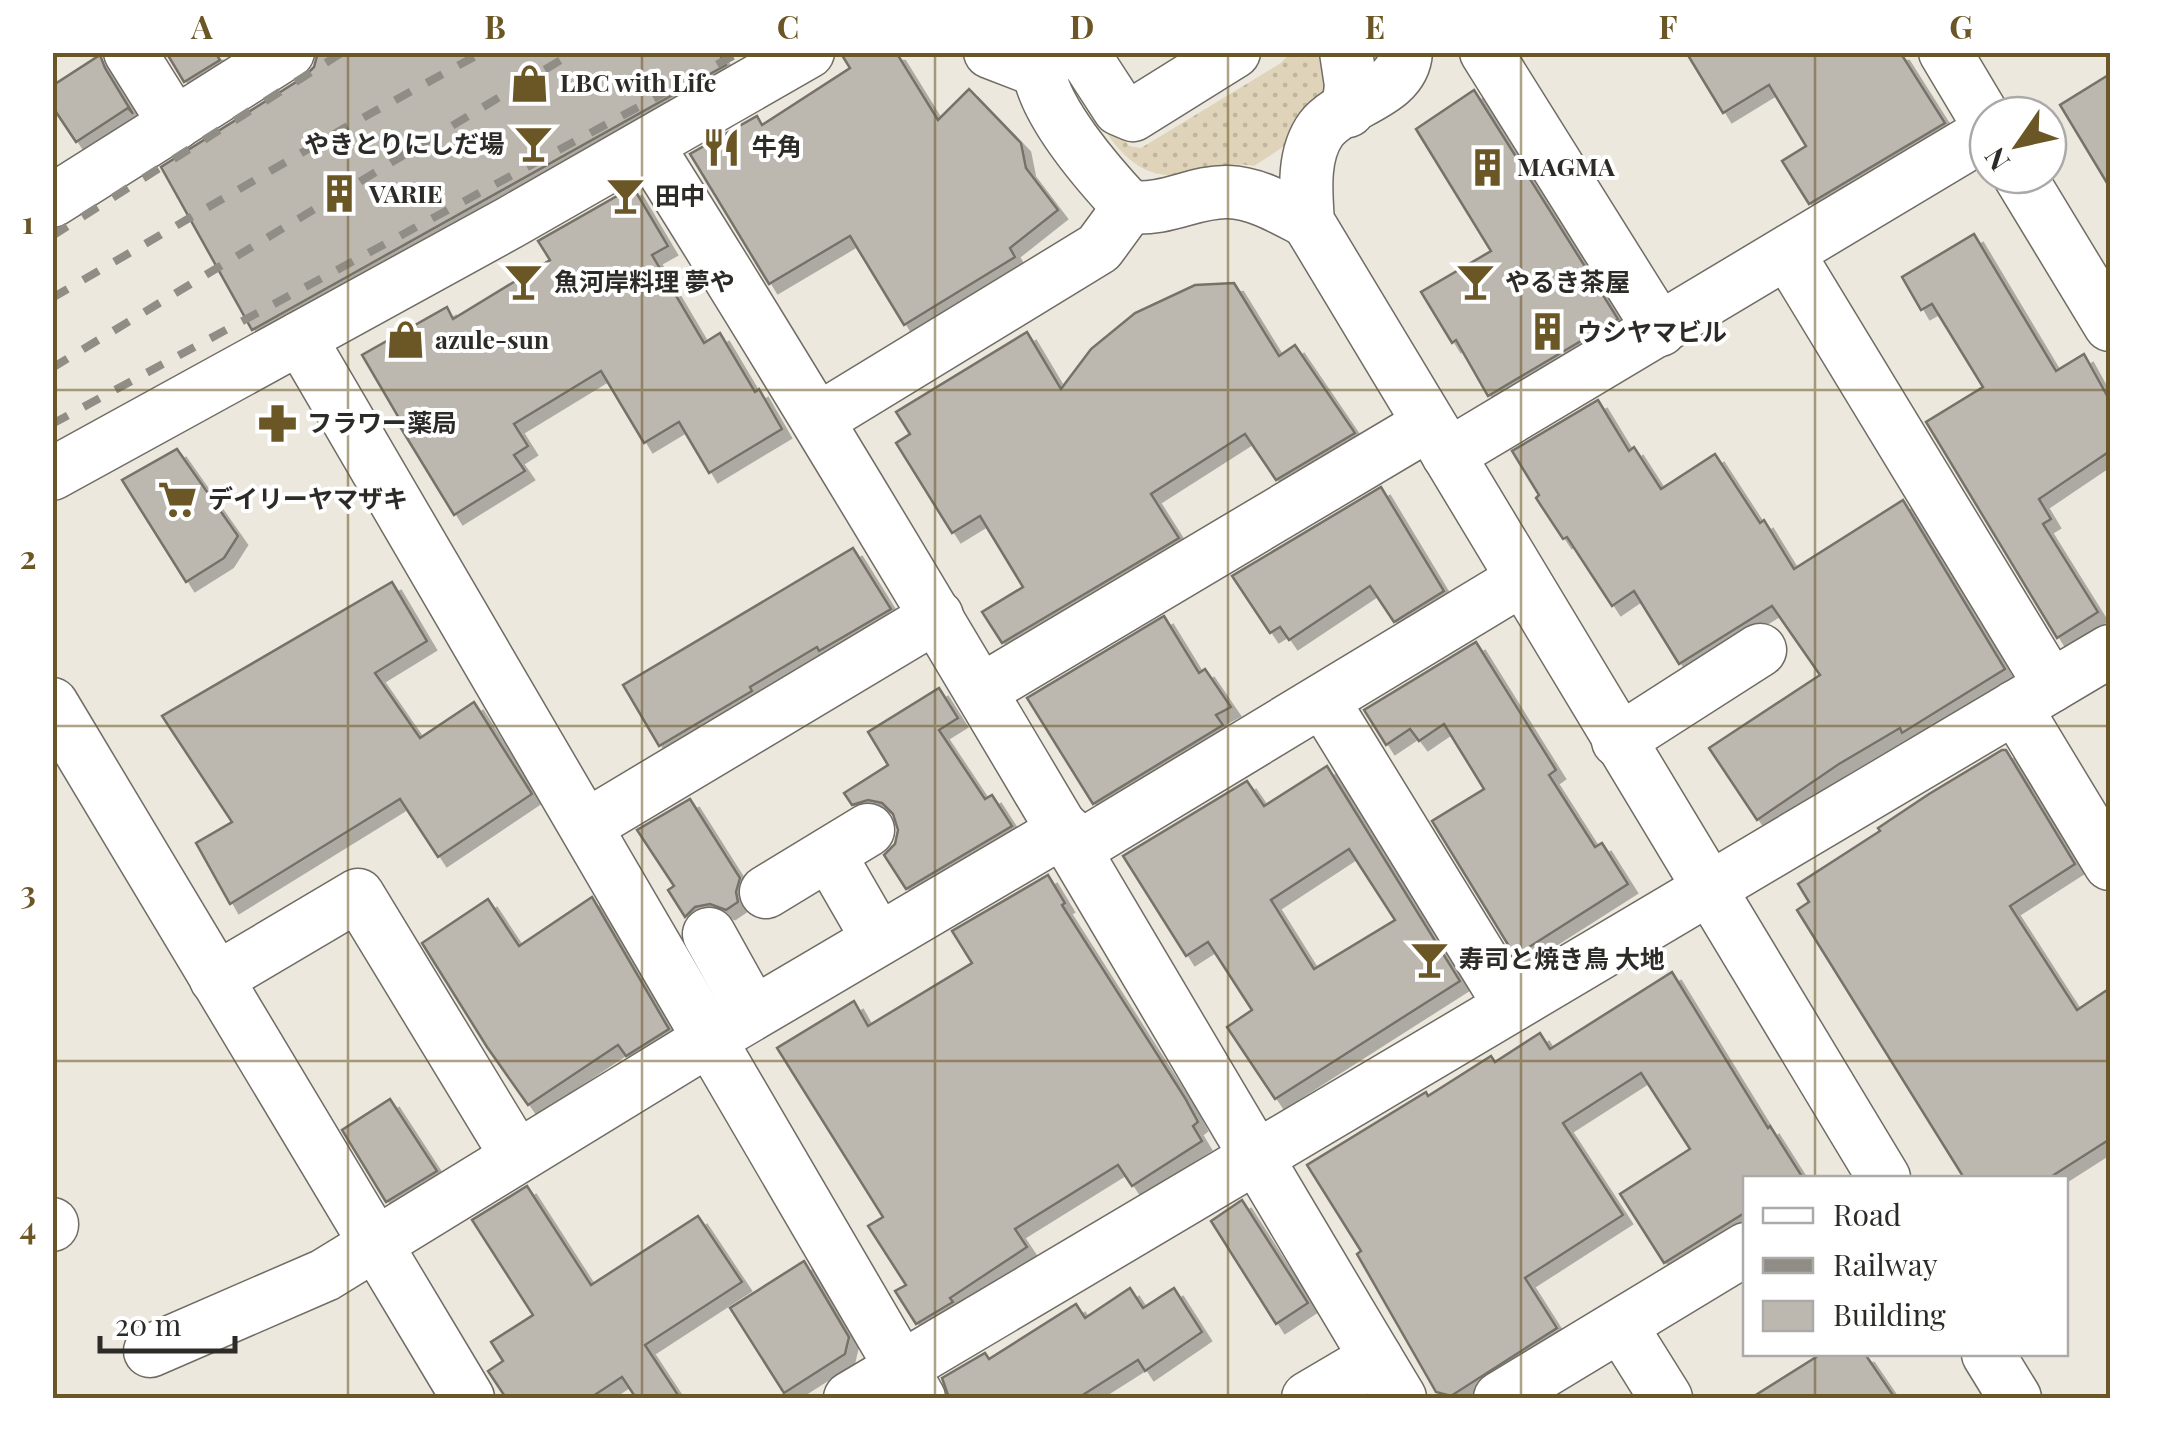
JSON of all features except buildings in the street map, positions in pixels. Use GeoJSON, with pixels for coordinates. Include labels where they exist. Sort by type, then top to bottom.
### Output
{"type":"FeatureCollection","features":[{"type":"Feature","properties":{"kind":"street"},"geometry":{"type":"LineString","coordinates":[[130,52],[176,124]]}},
{"type":"Feature","properties":{"kind":"street"},"geometry":{"type":"LineString","coordinates":[[52,200],[288,52]]}},
{"type":"Feature","properties":{"kind":"street"},"geometry":{"type":"LineString","coordinates":[[52,474],[808,52]]}},
{"type":"Feature","properties":{"kind":"street"},"geometry":{"type":"LineString","coordinates":[[990,52],[1061,59],[1119,110],[1133,116],[1234,52]]}},
{"type":"Feature","properties":{"kind":"street"},"geometry":{"type":"LineString","coordinates":[[1346,52],[1350,85],[1308,172],[1308,222],[1709,889],[1874,1175]]}},
{"type":"Feature","properties":{"kind":"street"},"geometry":{"type":"LineString","coordinates":[[1061,59],[1042,90],[1098,174],[1129,207],[1164,208],[1224,192],[1398,77],[1406,64],[1406,52]]}},
{"type":"Feature","properties":{"kind":"street"},"geometry":{"type":"LineString","coordinates":[[1486,52],[1660,330]]}},
{"type":"Feature","properties":{"kind":"street"},"geometry":{"type":"LineString","coordinates":[[1945,52],[1971,95]]}},
{"type":"Feature","properties":{"kind":"street"},"geometry":{"type":"LineString","coordinates":[[982,690],[1439,440],[1660,330],[1968,144]]}},
{"type":"Feature","properties":{"kind":"street"},"geometry":{"type":"LineString","coordinates":[[647,145],[819,418],[1388,1378],[1308,1398]]}},
{"type":"Feature","properties":{"kind":"street"},"geometry":{"type":"LineString","coordinates":[[1224,192],[1249,194],[1308,222]]}},
{"type":"Feature","properties":{"kind":"street"},"geometry":{"type":"LineString","coordinates":[[2031,195],[2110,325]]}},
{"type":"Feature","properties":{"kind":"street"},"geometry":{"type":"LineString","coordinates":[[819,418],[1099,248],[1129,207]]}},
{"type":"Feature","properties":{"kind":"street"},"geometry":{"type":"LineString","coordinates":[[1789,254],[2033,697],[2110,864]]}},
{"type":"Feature","properties":{"kind":"street"},"geometry":{"type":"LineString","coordinates":[[300,338],[586,826],[732,1026],[910,1383]]}},
{"type":"Feature","properties":{"kind":"street"},"geometry":{"type":"LineString","coordinates":[[150,1350],[326,1275],[516,1156],[878,940],[1322,701],[1521,580]]}},
{"type":"Feature","properties":{"kind":"street"},"geometry":{"type":"LineString","coordinates":[[586,826],[937,616]]}},
{"type":"Feature","properties":{"kind":"street"},"geometry":{"type":"LineString","coordinates":[[1618,741],[1760,650]]}},
{"type":"Feature","properties":{"kind":"street"},"geometry":{"type":"LineString","coordinates":[[850,1398],[910,1383],[1258,1156],[2110,651]]}},
{"type":"Feature","properties":{"kind":"street"},"geometry":{"type":"LineString","coordinates":[[1322,701],[1510,1006]]}},
{"type":"Feature","properties":{"kind":"street"},"geometry":{"type":"LineString","coordinates":[[52,704],[468,1398]]}},
{"type":"Feature","properties":{"kind":"street"},"geometry":{"type":"LineString","coordinates":[[766,892],[848,842],[878,940]]}},
{"type":"Feature","properties":{"kind":"street"},"geometry":{"type":"LineString","coordinates":[[216,978],[358,895],[516,1156]]}},
{"type":"Feature","properties":{"kind":"street"},"geometry":{"type":"LineString","coordinates":[[709,934],[732,1026]]}},
{"type":"Feature","properties":{"kind":"street"},"geometry":{"type":"LineString","coordinates":[[1500,1398],[1743,1251]]}},
{"type":"Feature","properties":{"kind":"street"},"geometry":{"type":"LineString","coordinates":[[1621,1326],[1666,1398]]}},
{"type":"Feature","properties":{"kind":"street"},"geometry":{"type":"LineString","coordinates":[[1989,1356],[2015,1398]]}},
{"type":"Feature","properties":{"kind":"shaded area"},"geometry":{"type":"Polygon","coordinates":[[[1290,53],[1329,53],[1329,94],[1292,141],[1254,166],[1231,165],[1171,175],[1152,172],[1123,153],[1078,89],[1087,83],[1129,146],[1141,148],[1281,63],[1290,53]]]}},
{"type":"Feature","properties":{"kind":"railway"},"geometry":{"type":"LineString","coordinates":[[52,236],[343,52]]}},
{"type":"Feature","properties":{"kind":"railway"},"geometry":{"type":"LineString","coordinates":[[52,298],[483,52]]}},
{"type":"Feature","properties":{"kind":"railway"},"geometry":{"type":"LineString","coordinates":[[52,368],[574,52]]}},
{"type":"Feature","properties":{"kind":"railway"},"geometry":{"type":"LineString","coordinates":[[52,424],[740,52]]}},
{"type":"Feature","properties":{"kind":"place","name":"LBC with Life"},"geometry":{"type":"Point","coordinates":[530,83]}},
{"type":"Feature","properties":{"kind":"place","name":"やきとりにしだ場"},"geometry":{"type":"Point","coordinates":[534,144]}},
{"type":"Feature","properties":{"kind":"place","name":"牛角"},"geometry":{"type":"Point","coordinates":[722,147]}},
{"type":"Feature","properties":{"kind":"place","name":"MAGMA"},"geometry":{"type":"Point","coordinates":[1487,167]}},
{"type":"Feature","properties":{"kind":"place","name":"VARIE"},"geometry":{"type":"Point","coordinates":[339,194]}},
{"type":"Feature","properties":{"kind":"place","name":"田中"},"geometry":{"type":"Point","coordinates":[625,196]}},
{"type":"Feature","properties":{"kind":"place","name":"魚河岸料理 夢や"},"geometry":{"type":"Point","coordinates":[524,282]}},
{"type":"Feature","properties":{"kind":"place","name":"やるき茶屋"},"geometry":{"type":"Point","coordinates":[1475,282]}},
{"type":"Feature","properties":{"kind":"place","name":"ウシヤマビル"},"geometry":{"type":"Point","coordinates":[1547,332]}},
{"type":"Feature","properties":{"kind":"place","name":"azule-sun"},"geometry":{"type":"Point","coordinates":[405,340]}},
{"type":"Feature","properties":{"kind":"place","name":"フラワー薬局"},"geometry":{"type":"Point","coordinates":[277,423]}},
{"type":"Feature","properties":{"kind":"place","name":"デイリーヤマザキ"},"geometry":{"type":"Point","coordinates":[178,499]}},
{"type":"Feature","properties":{"kind":"place","name":"寿司と焼き鳥 大地"},"geometry":{"type":"Point","coordinates":[1429,959]}}]}
